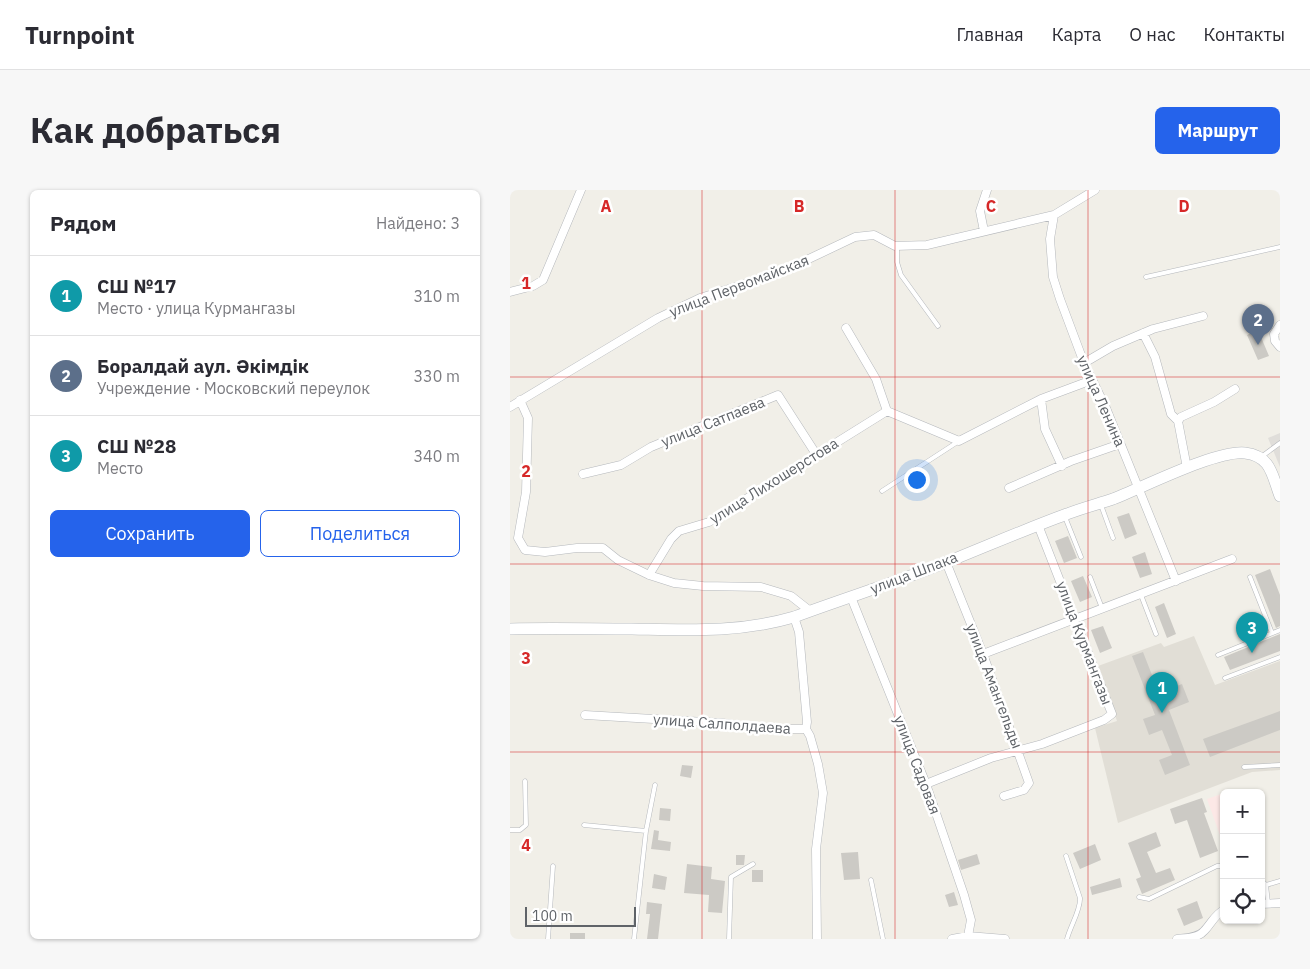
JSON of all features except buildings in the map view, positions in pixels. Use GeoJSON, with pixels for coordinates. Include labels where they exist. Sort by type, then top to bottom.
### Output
{"type":"FeatureCollection","features":[{"type":"Feature","properties":{"kind":"street"},"geometry":{"type":"LineString","coordinates":[[510,292],[533,286],[543,280],[581,190]]}},
{"type":"Feature","properties":{"kind":"street"},"geometry":{"type":"LineString","coordinates":[[984,231],[980,211],[987,190]]}},
{"type":"Feature","properties":{"kind":"street","name":"улица Первомайская"},"geometry":{"type":"LineString","coordinates":[[510,407],[658,318],[700,298],[776,274],[855,237],[874,236],[897,246],[926,245],[1054,214],[1095,190]]}},
{"type":"Feature","properties":{"kind":"street","name":"улица Ленина"},"geometry":{"type":"LineString","coordinates":[[1054,214],[1050,240],[1053,277],[1084,364],[1106,408],[1176,581]]}},
{"type":"Feature","properties":{"kind":"street"},"geometry":{"type":"LineString","coordinates":[[1084,364],[1113,346],[1153,328],[1203,316]]}},
{"type":"Feature","properties":{"kind":"street"},"geometry":{"type":"LineString","coordinates":[[1280,326],[1274,334],[1275,340],[1280,347]]}},
{"type":"Feature","properties":{"kind":"street"},"geometry":{"type":"LineString","coordinates":[[846,328],[876,379],[887,411],[959,441],[1041,400],[1092,380]]}},
{"type":"Feature","properties":{"kind":"street"},"geometry":{"type":"LineString","coordinates":[[1143,333],[1155,357],[1171,414],[1178,420],[1187,468]]}},
{"type":"Feature","properties":{"kind":"street"},"geometry":{"type":"LineString","coordinates":[[1178,420],[1236,390]]}},
{"type":"Feature","properties":{"kind":"street","name":"улица Сатпаева"},"geometry":{"type":"LineString","coordinates":[[584,474],[621,464],[651,448],[778,395],[816,454]]}},
{"type":"Feature","properties":{"kind":"street"},"geometry":{"type":"LineString","coordinates":[[520,400],[528,418],[526,492],[518,538],[525,550],[545,552],[577,548],[603,548],[618,560],[649,575],[674,583],[704,586],[761,587],[791,596],[810,611]]}},
{"type":"Feature","properties":{"kind":"street"},"geometry":{"type":"LineString","coordinates":[[1041,400],[1045,429],[1062,466]]}},
{"type":"Feature","properties":{"kind":"street","name":"улица Лихошерстова"},"geometry":{"type":"LineString","coordinates":[[649,575],[671,539],[679,531],[709,522],[887,411]]}},
{"type":"Feature","properties":{"kind":"street"},"geometry":{"type":"LineString","coordinates":[[1009,488],[1071,461],[1120,444]]}},
{"type":"Feature","properties":{"kind":"street","name":"улица Шпака"},"geometry":{"type":"LineString","coordinates":[[510,629],[708,631],[750,628],[771,624],[946,562],[998,540],[1100,503],[1187,468],[1229,454],[1244,453],[1261,456]]}},
{"type":"Feature","properties":{"kind":"street"},"geometry":{"type":"LineString","coordinates":[[1261,456],[1267,462],[1280,496]]}},
{"type":"Feature","properties":{"kind":"street","name":"улица Курмангазы"},"geometry":{"type":"LineString","coordinates":[[926,784],[990,758],[1042,744],[1104,720],[1112,714],[1038,525]]}},
{"type":"Feature","properties":{"kind":"street"},"geometry":{"type":"LineString","coordinates":[[983,654],[1232,559]]}},
{"type":"Feature","properties":{"kind":"street","name":"улица Амангельды"},"geometry":{"type":"LineString","coordinates":[[946,562],[983,654],[1029,783],[1024,790],[1004,796]]}},
{"type":"Feature","properties":{"kind":"street","name":"улица Садовая"},"geometry":{"type":"LineString","coordinates":[[850,597],[926,784],[971,920],[968,936]]}},
{"type":"Feature","properties":{"kind":"street","name":"улица Салполдаева"},"geometry":{"type":"LineString","coordinates":[[585,714],[722,723],[760,729],[806,728],[808,722],[799,632],[794,617]]}},
{"type":"Feature","properties":{"kind":"street"},"geometry":{"type":"LineString","coordinates":[[806,728],[818,764],[823,793],[816,849],[817,939]]}},
{"type":"Feature","properties":{"kind":"street"},"geometry":{"type":"LineString","coordinates":[[1265,904],[1280,903]]}},
{"type":"Feature","properties":{"kind":"street"},"geometry":{"type":"LineString","coordinates":[[1177,939],[1203,936],[1211,921],[1220,913]]}},
{"type":"Feature","properties":{"kind":"street"},"geometry":{"type":"LineString","coordinates":[[952,939],[968,936],[1005,939]]}},
{"type":"Feature","properties":{"kind":"lane"},"geometry":{"type":"LineString","coordinates":[[897,246],[897,262],[902,274],[938,326]]}},
{"type":"Feature","properties":{"kind":"lane"},"geometry":{"type":"LineString","coordinates":[[1146,277],[1280,248]]}},
{"type":"Feature","properties":{"kind":"lane"},"geometry":{"type":"LineString","coordinates":[[882,491],[959,441]]}},
{"type":"Feature","properties":{"kind":"lane"},"geometry":{"type":"LineString","coordinates":[[1261,456],[1280,443]]}},
{"type":"Feature","properties":{"kind":"lane"},"geometry":{"type":"LineString","coordinates":[[1100,503],[1113,538]]}},
{"type":"Feature","properties":{"kind":"lane"},"geometry":{"type":"LineString","coordinates":[[1064,515],[1080,557]]}},
{"type":"Feature","properties":{"kind":"lane"},"geometry":{"type":"LineString","coordinates":[[1250,577],[1272,634]]}},
{"type":"Feature","properties":{"kind":"lane"},"geometry":{"type":"LineString","coordinates":[[1090,578],[1102,610]]}},
{"type":"Feature","properties":{"kind":"lane"},"geometry":{"type":"LineString","coordinates":[[1141,595],[1156,634]]}},
{"type":"Feature","properties":{"kind":"lane"},"geometry":{"type":"LineString","coordinates":[[1218,655],[1280,630]]}},
{"type":"Feature","properties":{"kind":"lane"},"geometry":{"type":"LineString","coordinates":[[1226,678],[1280,658]]}},
{"type":"Feature","properties":{"kind":"lane"},"geometry":{"type":"LineString","coordinates":[[1244,767],[1280,765]]}},
{"type":"Feature","properties":{"kind":"lane"},"geometry":{"type":"LineString","coordinates":[[510,830],[520,830],[526,825],[525,781]]}},
{"type":"Feature","properties":{"kind":"lane"},"geometry":{"type":"LineString","coordinates":[[634,939],[646,831],[656,785]]}},
{"type":"Feature","properties":{"kind":"lane"},"geometry":{"type":"LineString","coordinates":[[584,825],[646,831]]}},
{"type":"Feature","properties":{"kind":"lane"},"geometry":{"type":"LineString","coordinates":[[1066,856],[1081,903],[1070,926],[1067,939]]}},
{"type":"Feature","properties":{"kind":"lane"},"geometry":{"type":"LineString","coordinates":[[730,939],[731,877],[754,864]]}},
{"type":"Feature","properties":{"kind":"lane"},"geometry":{"type":"LineString","coordinates":[[548,939],[553,866]]}},
{"type":"Feature","properties":{"kind":"lane"},"geometry":{"type":"LineString","coordinates":[[1139,897],[1149,900],[1220,866]]}},
{"type":"Feature","properties":{"kind":"lane"},"geometry":{"type":"LineString","coordinates":[[871,880],[883,939]]}},
{"type":"Feature","properties":{"kind":"lane"},"geometry":{"type":"LineString","coordinates":[[1265,904],[1266,885],[1280,881]]}},
{"type":"Feature","properties":{"kind":"shaded area"},"geometry":{"type":"Polygon","coordinates":[[[1280,433],[1280,467],[1268,438],[1280,433]]]}},
{"type":"Feature","properties":{"kind":"shaded area"},"geometry":{"type":"Polygon","coordinates":[[[1194,636],[1215,685],[1280,661],[1280,770],[1252,772],[1118,823],[1095,728],[1117,721],[1098,666],[1161,643],[1164,647],[1194,636]]]}},
{"type":"Feature","properties":{"kind":"shaded area"},"geometry":{"type":"Polygon","coordinates":[[[1220,794],[1220,836],[1207,799],[1220,794]]]}},
{"type":"Feature","properties":{"kind":"place","name":"Боралдай аул. Әкімдік"},"geometry":{"type":"Point","coordinates":[1258,345]}},
{"type":"Feature","properties":{"kind":"place","name":"СШ №28"},"geometry":{"type":"Point","coordinates":[1252,653]}},
{"type":"Feature","properties":{"kind":"place","name":"СШ №17"},"geometry":{"type":"Point","coordinates":[1162,713]}}]}
